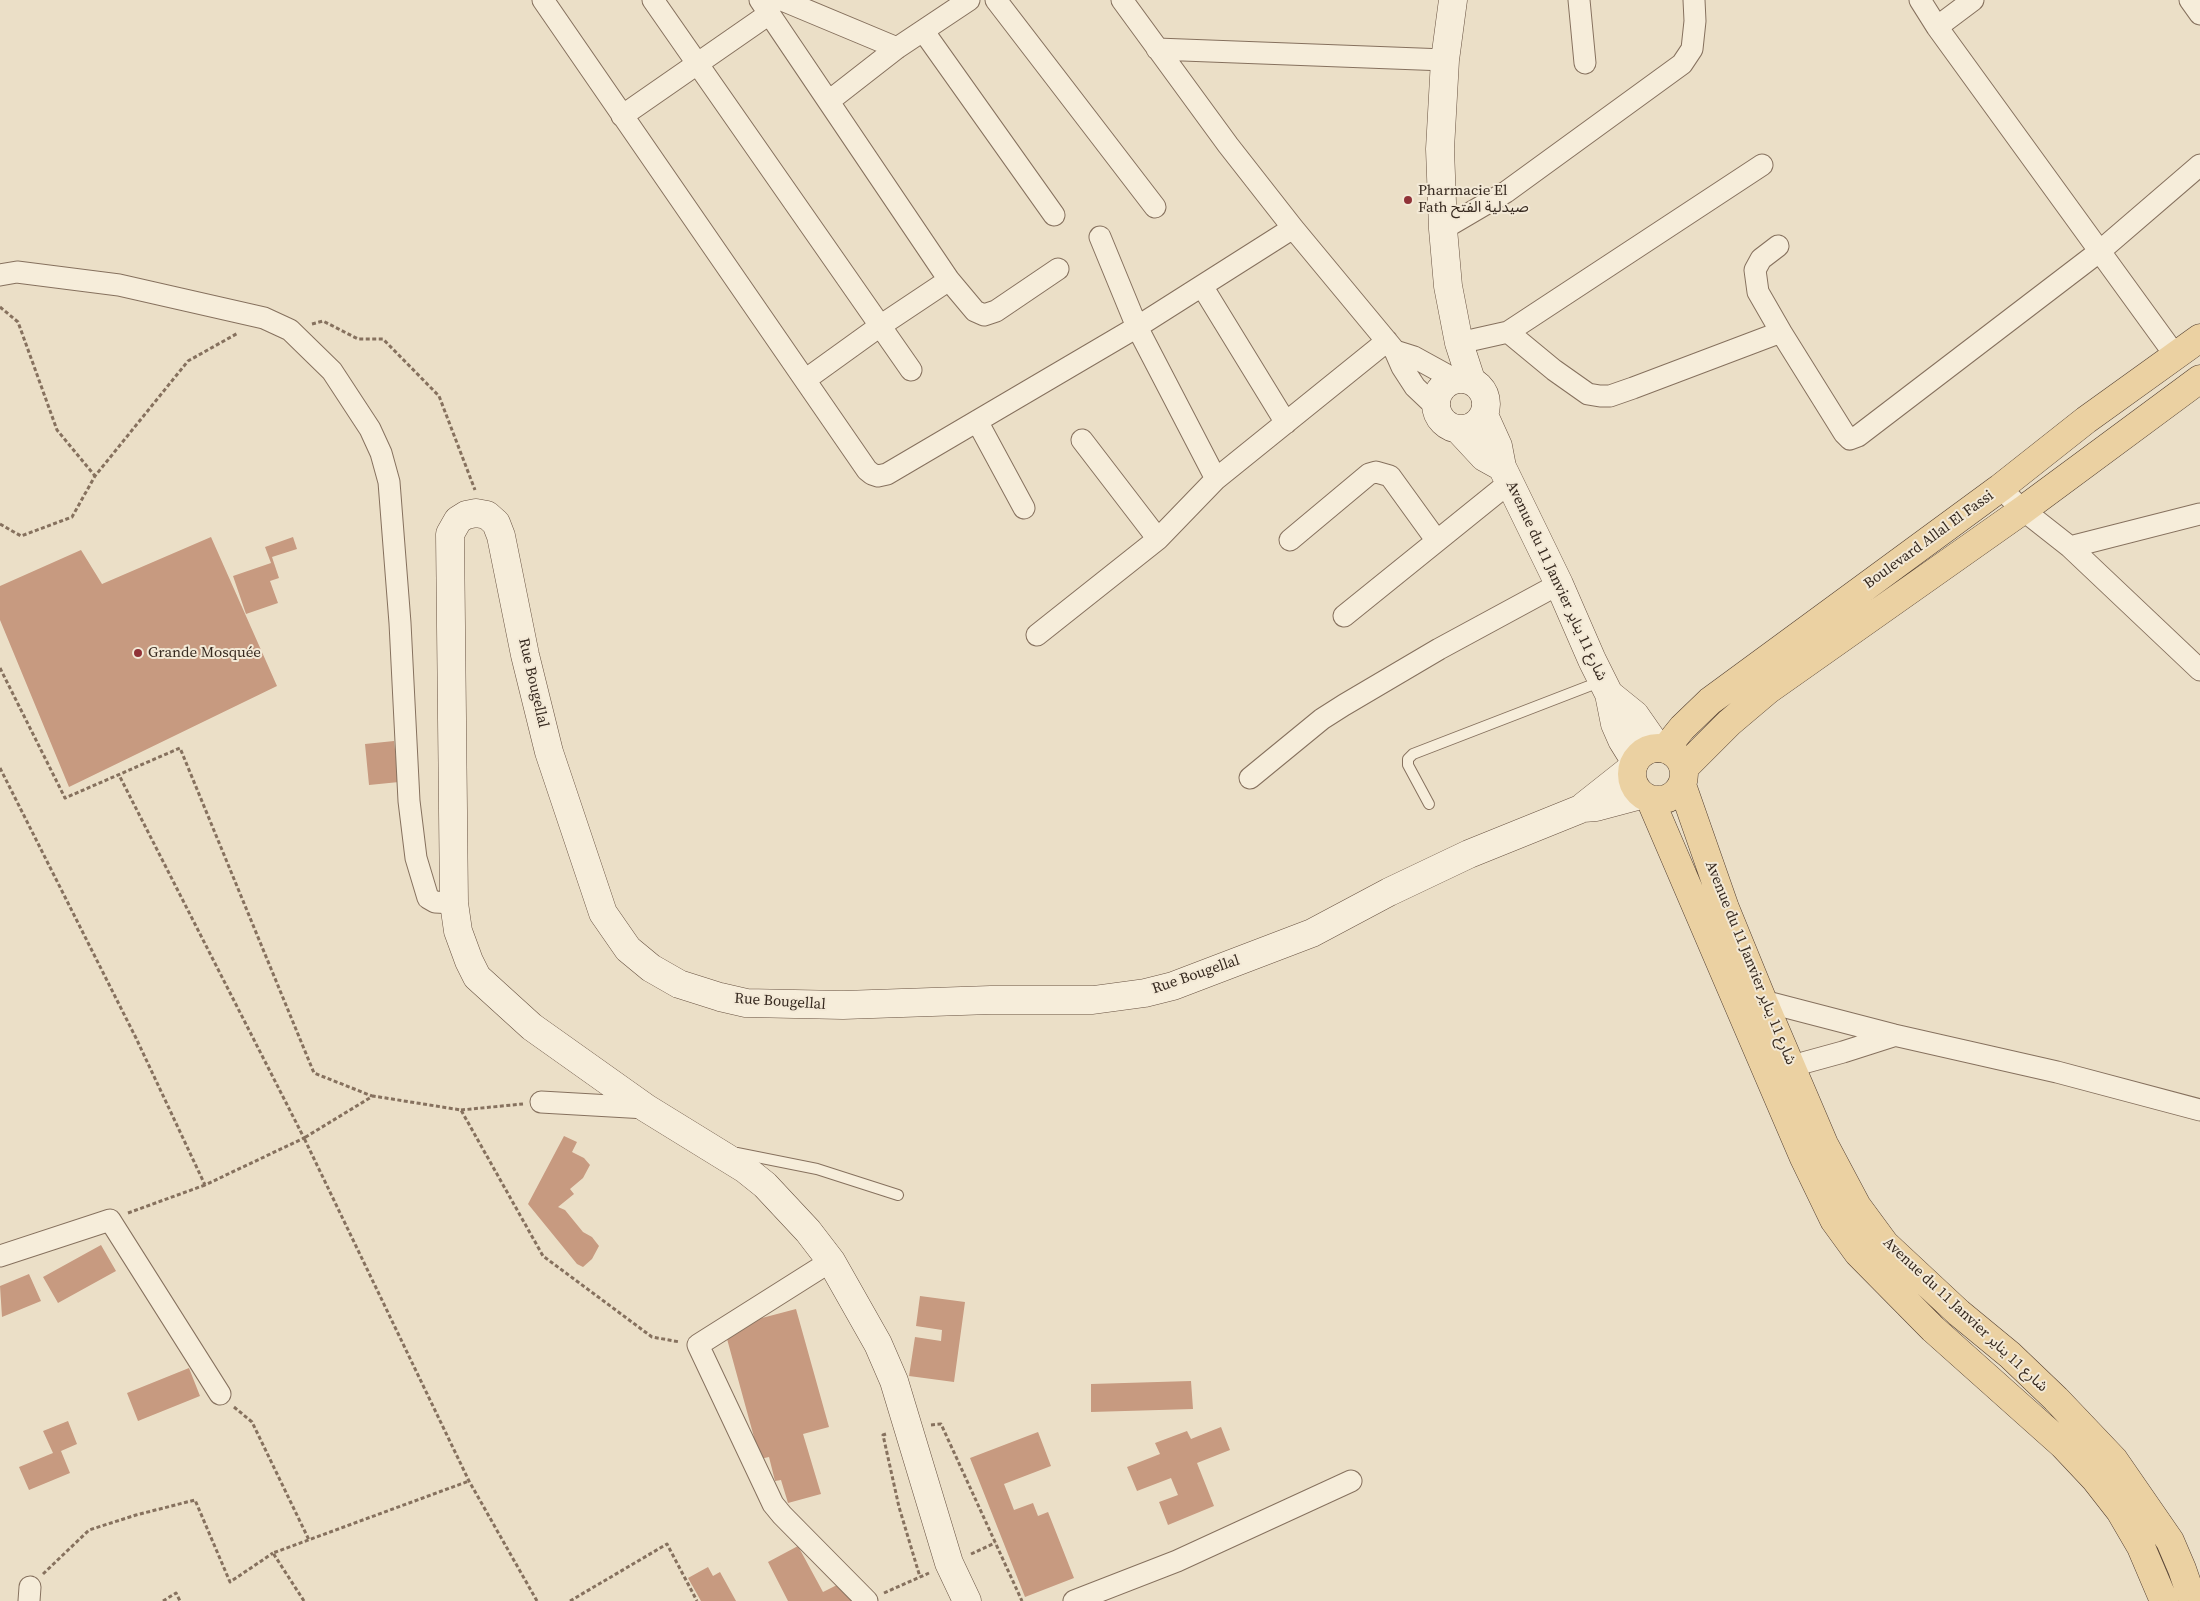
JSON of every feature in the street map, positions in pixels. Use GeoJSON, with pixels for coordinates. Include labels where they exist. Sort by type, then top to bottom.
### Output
{"type":"FeatureCollection","features":[{"type":"Feature","properties":{"kind":"main road","name":"Boulevard Allal El Fassi"},"geometry":{"type":"LineString","coordinates":[[1648,756],[1682,728],[1710,701],[2000,488],[2086,420],[2200,338]]}},
{"type":"Feature","properties":{"kind":"main road","name":"Boulevard Allal El Fassi"},"geometry":{"type":"LineString","coordinates":[[1683,776],[1729,722],[1768,690],[2023,510],[2200,379]]}},
{"type":"Feature","properties":{"kind":"main road"},"geometry":{"type":"LineString","coordinates":[[1673,752],[1680,759],[1683,776],[1677,793],[1659,801],[1646,797],[1635,788],[1632,778],[1648,756],[1673,752]]}},
{"type":"Feature","properties":{"kind":"main road","name":"Avenue du 11 Janvier شارع 11 يناير"},"geometry":{"type":"LineString","coordinates":[[1683,776],[1725,908],[1763,1001],[1779,1068],[1824,1203],[1844,1235],[1874,1270],[1933,1330],[2063,1445],[2095,1478],[2120,1511],[2141,1547],[2164,1601]]}},
{"type":"Feature","properties":{"kind":"main road","name":"Avenue du 11 Janvier شارع 11 يناير"},"geometry":{"type":"LineString","coordinates":[[1646,797],[1779,1068],[1828,1152],[1845,1186],[1868,1223],[1905,1263],[1959,1314],[2010,1355],[2056,1399],[2114,1460],[2170,1541],[2193,1601]]}},
{"type":"Feature","properties":{"kind":"street"},"geometry":{"type":"LineString","coordinates":[[543,0],[867,470],[878,476],[887,474],[1137,327],[1293,228]]}},
{"type":"Feature","properties":{"kind":"street"},"geometry":{"type":"LineString","coordinates":[[653,0],[912,370]]}},
{"type":"Feature","properties":{"kind":"street"},"geometry":{"type":"LineString","coordinates":[[829,101],[896,48],[924,32],[969,0]]}},
{"type":"Feature","properties":{"kind":"street"},"geometry":{"type":"LineString","coordinates":[[996,0],[1155,207]]}},
{"type":"Feature","properties":{"kind":"street"},"geometry":{"type":"LineString","coordinates":[[1122,0],[1228,145],[1293,228],[1391,346],[1415,387],[1436,406]]}},
{"type":"Feature","properties":{"kind":"street"},"geometry":{"type":"LineString","coordinates":[[1453,0],[1445,60],[1440,149],[1443,228],[1448,286],[1459,343],[1463,380]]}},
{"type":"Feature","properties":{"kind":"street"},"geometry":{"type":"LineString","coordinates":[[1579,0],[1585,63]]}},
{"type":"Feature","properties":{"kind":"street"},"geometry":{"type":"LineString","coordinates":[[1443,228],[1506,192],[1682,64],[1692,49],[1695,21],[1694,0]]}},
{"type":"Feature","properties":{"kind":"street"},"geometry":{"type":"LineString","coordinates":[[1920,0],[1937,27],[2175,355]]}},
{"type":"Feature","properties":{"kind":"street"},"geometry":{"type":"LineString","coordinates":[[1937,27],[1973,0]]}},
{"type":"Feature","properties":{"kind":"street"},"geometry":{"type":"LineString","coordinates":[[2190,0],[2200,14]]}},
{"type":"Feature","properties":{"kind":"street"},"geometry":{"type":"LineString","coordinates":[[622,116],[697,63],[770,5]]}},
{"type":"Feature","properties":{"kind":"street"},"geometry":{"type":"LineString","coordinates":[[770,5],[896,48]]}},
{"type":"Feature","properties":{"kind":"street"},"geometry":{"type":"LineString","coordinates":[[770,5],[829,101],[949,280],[975,311],[984,315],[996,311],[1058,269]]}},
{"type":"Feature","properties":{"kind":"street"},"geometry":{"type":"LineString","coordinates":[[924,32],[1054,216]]}},
{"type":"Feature","properties":{"kind":"street"},"geometry":{"type":"LineString","coordinates":[[1157,49],[1445,60]]}},
{"type":"Feature","properties":{"kind":"street"},"geometry":{"type":"LineString","coordinates":[[1459,343],[1508,332],[1762,165]]}},
{"type":"Feature","properties":{"kind":"street"},"geometry":{"type":"LineString","coordinates":[[1778,246],[1761,258],[1754,270],[1758,292],[1844,433],[1850,439],[1858,436],[2100,251],[2200,165]]}},
{"type":"Feature","properties":{"kind":"street"},"geometry":{"type":"LineString","coordinates":[[1100,237],[1137,327],[1216,479]]}},
{"type":"Feature","properties":{"kind":"street"},"geometry":{"type":"LineString","coordinates":[[0,274],[17,272],[119,285],[264,318],[290,330],[332,371],[370,429],[385,466],[389,482],[409,800],[416,858],[428,898],[435,902],[454,892]]}},
{"type":"Feature","properties":{"kind":"street"},"geometry":{"type":"LineString","coordinates":[[805,380],[880,326],[949,280]]}},
{"type":"Feature","properties":{"kind":"street"},"geometry":{"type":"LineString","coordinates":[[1202,286],[1286,423]]}},
{"type":"Feature","properties":{"kind":"street"},"geometry":{"type":"LineString","coordinates":[[1508,332],[1554,370],[1588,394],[1610,396],[1781,332]]}},
{"type":"Feature","properties":{"kind":"street"},"geometry":{"type":"LineString","coordinates":[[1391,346],[1463,380],[1478,384],[1486,399],[1484,415],[1478,423],[1469,428],[1458,429],[1450,427],[1443,422],[1438,415],[1436,406],[1440,389],[1446,383],[1463,380]]}},
{"type":"Feature","properties":{"kind":"street"},"geometry":{"type":"LineString","coordinates":[[1037,635],[1158,540],[1216,479],[1286,423],[1391,346]]}},
{"type":"Feature","properties":{"kind":"street","name":"Avenue du 11 Janvier شارع 11 يناير"},"geometry":{"type":"LineString","coordinates":[[1484,415],[1498,446],[1506,474],[1606,687],[1635,715],[1648,756]]}},
{"type":"Feature","properties":{"kind":"street"},"geometry":{"type":"LineString","coordinates":[[977,421],[1024,508]]}},
{"type":"Feature","properties":{"kind":"street","name":"Avenue du 11 Janvier شارع 11 يناير"},"geometry":{"type":"LineString","coordinates":[[1458,429],[1484,457],[1506,474]]}},
{"type":"Feature","properties":{"kind":"street"},"geometry":{"type":"LineString","coordinates":[[1082,440],[1158,540]]}},
{"type":"Feature","properties":{"kind":"street"},"geometry":{"type":"LineString","coordinates":[[1290,540],[1369,474],[1376,472],[1390,476],[1437,541]]}},
{"type":"Feature","properties":{"kind":"street"},"geometry":{"type":"LineString","coordinates":[[1344,616],[1437,541],[1506,474]]}},
{"type":"Feature","properties":{"kind":"street"},"geometry":{"type":"LineString","coordinates":[[2000,488],[2023,510],[2070,547],[2200,670]]}},
{"type":"Feature","properties":{"kind":"street"},"geometry":{"type":"LineString","coordinates":[[487,515],[476,513],[466,515],[458,520],[450,534],[454,892],[458,931],[463,948],[477,977],[532,1027],[646,1108],[710,1146],[765,1185],[808,1231],[831,1261],[878,1344],[894,1381],[935,1520],[962,1599]]}},
{"type":"Feature","properties":{"kind":"street"},"geometry":{"type":"LineString","coordinates":[[2070,547],[2200,514]]}},
{"type":"Feature","properties":{"kind":"street","name":"Rue Bougellal"},"geometry":{"type":"LineString","coordinates":[[487,515],[496,524],[501,536],[525,655],[549,752],[604,913],[628,949],[651,968],[679,984],[720,997],[746,1003],[843,1005],[991,1000],[1093,1000],[1145,993],[1173,986],[1312,933],[1389,892],[1453,862],[1583,808],[1646,797]]}},
{"type":"Feature","properties":{"kind":"street"},"geometry":{"type":"LineString","coordinates":[[1250,778],[1322,719],[1336,710],[1439,649],[1559,584]]}},
{"type":"Feature","properties":{"kind":"street","name":"Rue Bougellal"},"geometry":{"type":"LineString","coordinates":[[1583,808],[1648,756]]}},
{"type":"Feature","properties":{"kind":"street"},"geometry":{"type":"LineString","coordinates":[[1763,1001],[1894,1036],[2057,1072],[2200,1110]]}},
{"type":"Feature","properties":{"kind":"street"},"geometry":{"type":"LineString","coordinates":[[1779,1068],[1894,1036]]}},
{"type":"Feature","properties":{"kind":"street"},"geometry":{"type":"LineString","coordinates":[[541,1102],[646,1108]]}},
{"type":"Feature","properties":{"kind":"street"},"geometry":{"type":"LineString","coordinates":[[0,1256],[110,1220],[220,1394]]}},
{"type":"Feature","properties":{"kind":"street"},"geometry":{"type":"LineString","coordinates":[[831,1261],[698,1345],[774,1504],[801,1535],[867,1601]]}},
{"type":"Feature","properties":{"kind":"street"},"geometry":{"type":"LineString","coordinates":[[1074,1601],[1177,1561],[1351,1482]]}},
{"type":"Feature","properties":{"kind":"lane"},"geometry":{"type":"LineString","coordinates":[[1430,804],[1408,765],[1408,759],[1413,754],[1606,687]]}},
{"type":"Feature","properties":{"kind":"lane"},"geometry":{"type":"LineString","coordinates":[[710,1146],[746,1156],[817,1169],[898,1195]]}},
{"type":"Feature","properties":{"kind":"path"},"geometry":{"type":"LineString","coordinates":[[0,307],[18,322],[57,430],[96,476]]}},
{"type":"Feature","properties":{"kind":"path"},"geometry":{"type":"LineString","coordinates":[[0,524],[22,536],[72,517],[96,476],[188,361],[264,318]]}},
{"type":"Feature","properties":{"kind":"path"},"geometry":{"type":"LineString","coordinates":[[290,330],[324,320],[358,340],[383,340],[439,396],[466,468],[487,515]]}},
{"type":"Feature","properties":{"kind":"path"},"geometry":{"type":"LineString","coordinates":[[0,668],[65,798],[180,748],[314,1073],[373,1096],[462,1110],[541,1102]]}},
{"type":"Feature","properties":{"kind":"path"},"geometry":{"type":"LineString","coordinates":[[0,768],[136,1038],[205,1185]]}},
{"type":"Feature","properties":{"kind":"path"},"geometry":{"type":"LineString","coordinates":[[118,775],[304,1138],[469,1480],[537,1601]]}},
{"type":"Feature","properties":{"kind":"path"},"geometry":{"type":"LineString","coordinates":[[110,1220],[205,1185],[304,1138],[373,1096]]}},
{"type":"Feature","properties":{"kind":"path"},"geometry":{"type":"LineString","coordinates":[[462,1110],[543,1256],[652,1337],[698,1345]]}},
{"type":"Feature","properties":{"kind":"path"},"geometry":{"type":"LineString","coordinates":[[220,1394],[252,1422],[309,1540]]}},
{"type":"Feature","properties":{"kind":"path"},"geometry":{"type":"LineString","coordinates":[[29,1594],[89,1530],[136,1515],[195,1500],[230,1582],[273,1553],[469,1480]]}},
{"type":"Feature","properties":{"kind":"path"},"geometry":{"type":"LineString","coordinates":[[570,1601],[667,1544],[697,1601]]}},
{"type":"Feature","properties":{"kind":"path"},"geometry":{"type":"LineString","coordinates":[[273,1553],[304,1601]]}},
{"type":"Feature","properties":{"kind":"path"},"geometry":{"type":"LineString","coordinates":[[163,1601],[176,1593],[180,1601]]}},
{"type":"Feature","properties":{"kind":"building","name":"Grande Mosquée"},"geometry":{"type":"Polygon","coordinates":[[[211,537],[277,686],[69,787],[0,620],[0,586],[81,550],[102,584],[211,537]]]}},
{"type":"Feature","properties":{"kind":"building"},"geometry":{"type":"Polygon","coordinates":[[[293,537],[297,549],[272,557],[279,578],[270,581],[278,603],[246,614],[233,576],[271,563],[265,547],[293,537]]]}},
{"type":"Feature","properties":{"kind":"building"},"geometry":{"type":"Polygon","coordinates":[[[394,741],[399,782],[369,785],[365,744],[394,741]]]}},
{"type":"Feature","properties":{"kind":"building"},"geometry":{"type":"Polygon","coordinates":[[[564,1136],[577,1142],[572,1152],[584,1158],[590,1165],[583,1178],[570,1189],[574,1194],[558,1207],[565,1210],[583,1232],[592,1237],[599,1246],[592,1259],[583,1267],[577,1264],[528,1204],[564,1136]]]}},
{"type":"Feature","properties":{"kind":"building"},"geometry":{"type":"Polygon","coordinates":[[[101,1245],[116,1271],[58,1303],[43,1277],[101,1245]]]}},
{"type":"Feature","properties":{"kind":"building"},"geometry":{"type":"Polygon","coordinates":[[[29,1274],[41,1301],[2,1317],[0,1286],[29,1274]]]}},
{"type":"Feature","properties":{"kind":"building"},"geometry":{"type":"Polygon","coordinates":[[[920,1296],[965,1302],[954,1382],[909,1376],[915,1337],[941,1341],[942,1330],[916,1326],[920,1296]]]}},
{"type":"Feature","properties":{"kind":"building"},"geometry":{"type":"Polygon","coordinates":[[[796,1309],[829,1427],[803,1434],[821,1494],[788,1503],[781,1480],[775,1481],[769,1457],[760,1459],[724,1328],[796,1309]]]}},
{"type":"Feature","properties":{"kind":"building"},"geometry":{"type":"Polygon","coordinates":[[[189,1368],[200,1396],[138,1421],[127,1393],[189,1368]]]}},
{"type":"Feature","properties":{"kind":"building"},"geometry":{"type":"Polygon","coordinates":[[[1191,1381],[1193,1409],[1091,1412],[1091,1384],[1191,1381]]]}},
{"type":"Feature","properties":{"kind":"building"},"geometry":{"type":"Polygon","coordinates":[[[68,1421],[77,1444],[61,1451],[70,1473],[29,1490],[19,1467],[53,1453],[43,1431],[68,1421]]]}},
{"type":"Feature","properties":{"kind":"building"},"geometry":{"type":"Polygon","coordinates":[[[1221,1427],[1230,1450],[1197,1463],[1214,1506],[1168,1525],[1159,1502],[1178,1495],[1171,1478],[1137,1491],[1127,1467],[1160,1454],[1155,1443],[1187,1431],[1191,1439],[1221,1427]]]}},
{"type":"Feature","properties":{"kind":"building"},"geometry":{"type":"Polygon","coordinates":[[[1038,1432],[1051,1466],[1004,1484],[1014,1510],[1033,1503],[1038,1516],[1048,1512],[1074,1578],[1025,1597],[970,1458],[1038,1432]]]}},
{"type":"Feature","properties":{"kind":"building"},"geometry":{"type":"Polygon","coordinates":[[[798,1546],[823,1592],[845,1581],[856,1601],[788,1601],[768,1562],[798,1546]]]}},
{"type":"Feature","properties":{"kind":"building"},"geometry":{"type":"Polygon","coordinates":[[[708,1567],[713,1576],[720,1572],[736,1601],[701,1601],[688,1578],[708,1567]]]}},
{"type":"Feature","properties":{"kind":"place","name":"Pharmacie El Fath صيدلية الفتح"},"geometry":{"type":"Point","coordinates":[1408,200]}},
{"type":"Feature","properties":{"kind":"place","name":"Grande Mosquée"},"geometry":{"type":"Point","coordinates":[138,653]}}]}
